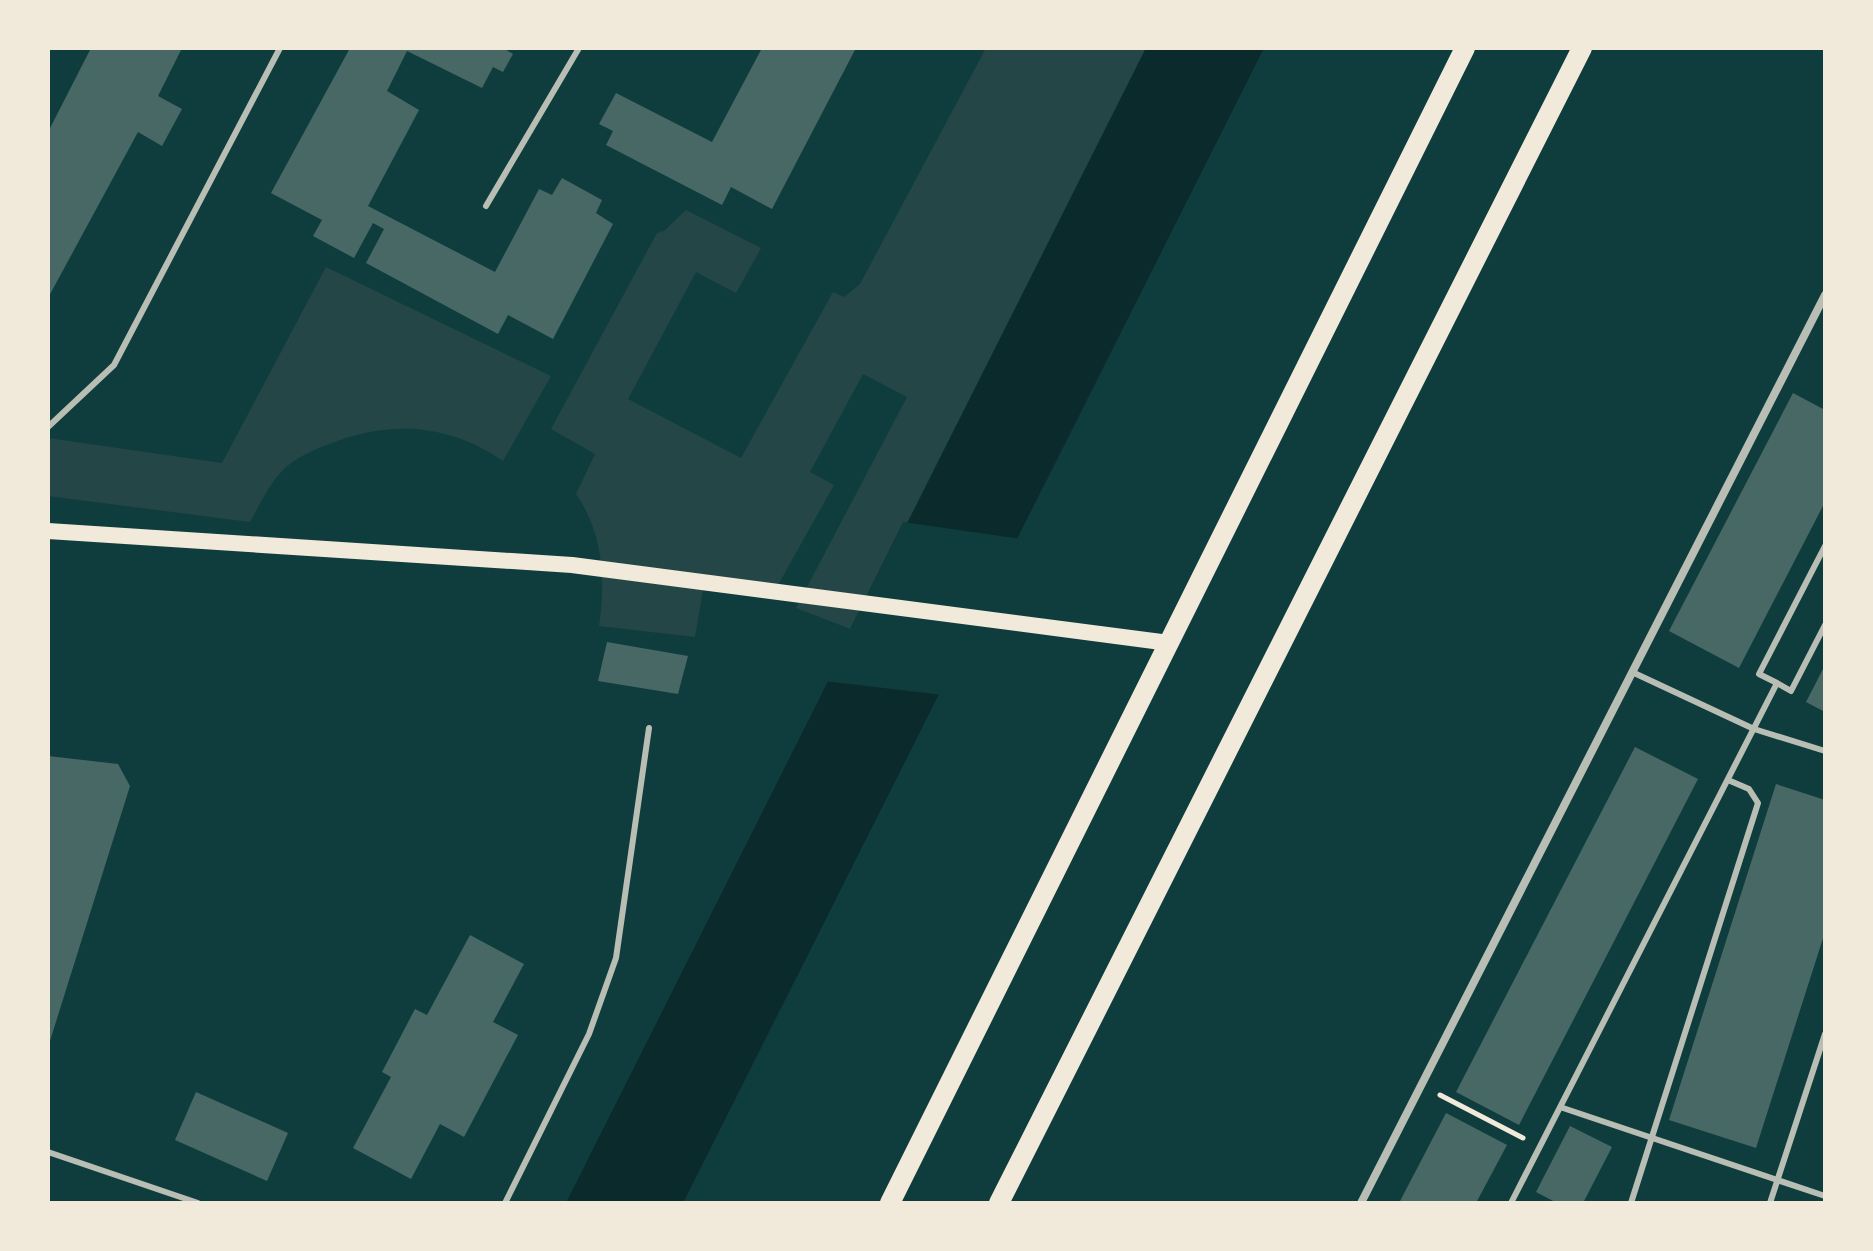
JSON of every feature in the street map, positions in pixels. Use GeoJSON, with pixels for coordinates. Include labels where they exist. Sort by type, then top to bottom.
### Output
{"type":"FeatureCollection","features":[{"type":"Feature","properties":{"kind":"main road"},"geometry":{"type":"LineString","coordinates":[[890,1203],[1465,48]]}},
{"type":"Feature","properties":{"kind":"main road"},"geometry":{"type":"LineString","coordinates":[[999,1203],[1582,48]]}},
{"type":"Feature","properties":{"kind":"main road"},"geometry":{"type":"LineString","coordinates":[[48,531],[572,565],[1169,643]]}},
{"type":"Feature","properties":{"kind":"street"},"geometry":{"type":"LineString","coordinates":[[1361,1203],[1825,295]]}},
{"type":"Feature","properties":{"kind":"lane"},"geometry":{"type":"LineString","coordinates":[[48,427],[114,365],[280,48]]}},
{"type":"Feature","properties":{"kind":"lane"},"geometry":{"type":"LineString","coordinates":[[486,206],[579,48]]}},
{"type":"Feature","properties":{"kind":"lane"},"geometry":{"type":"LineString","coordinates":[[1825,546],[1759,674],[1791,691],[1825,625]]}},
{"type":"Feature","properties":{"kind":"lane"},"geometry":{"type":"LineString","coordinates":[[1632,672],[1754,729],[1825,751]]}},
{"type":"Feature","properties":{"kind":"lane"},"geometry":{"type":"LineString","coordinates":[[1511,1203],[1777,683]]}},
{"type":"Feature","properties":{"kind":"lane"},"geometry":{"type":"LineString","coordinates":[[505,1203],[589,1034],[616,958],[649,728]]}},
{"type":"Feature","properties":{"kind":"lane"},"geometry":{"type":"LineString","coordinates":[[1631,1203],[1758,803],[1749,789],[1728,780]]}},
{"type":"Feature","properties":{"kind":"lane"},"geometry":{"type":"LineString","coordinates":[[1770,1203],[1825,1034]]}},
{"type":"Feature","properties":{"kind":"lane"},"geometry":{"type":"LineString","coordinates":[[1560,1107],[1825,1196]]}},
{"type":"Feature","properties":{"kind":"lane"},"geometry":{"type":"LineString","coordinates":[[48,1152],[198,1203]]}},
{"type":"Feature","properties":{"kind":"path"},"geometry":{"type":"LineString","coordinates":[[1421,1085],[1540,1147]]}},
{"type":"Feature","properties":{"kind":"shaded area"},"geometry":{"type":"Polygon","coordinates":[[[986,48],[1146,48],[853,630],[796,608],[907,397],[863,374],[810,472],[834,485],[778,585],[703,590],[695,637],[599,626],[602,591],[600,557],[592,525],[576,494],[595,454],[551,429],[657,233],[664,231],[686,210],[761,248],[736,293],[696,272],[628,399],[741,458],[833,292],[844,297],[860,284],[986,48]]]}},
{"type":"Feature","properties":{"kind":"shaded area"},"geometry":{"type":"Polygon","coordinates":[[[1146,48],[1264,48],[683,1203],[566,1203],[1146,48]]]}},
{"type":"Feature","properties":{"kind":"shaded area"},"geometry":{"type":"Polygon","coordinates":[[[326,267],[551,376],[503,461],[462,439],[441,433],[398,429],[354,436],[312,451],[288,465],[273,482],[250,522],[48,496],[48,438],[222,463],[326,267]]]}},
{"type":"Feature","properties":{"kind":"pier"},"geometry":{"type":"Polygon","coordinates":[[[903,522],[1021,539],[943,695],[824,681],[903,522]]]}},
{"type":"Feature","properties":{"kind":"building"},"geometry":{"type":"Polygon","coordinates":[[[91,48],[182,48],[158,96],[182,109],[162,146],[138,132],[48,298],[48,132],[91,48]]]}},
{"type":"Feature","properties":{"kind":"building"},"geometry":{"type":"Polygon","coordinates":[[[350,48],[503,48],[513,54],[503,72],[493,67],[482,88],[407,51],[387,91],[419,110],[368,206],[495,272],[539,189],[552,195],[562,178],[602,200],[596,213],[613,224],[553,339],[508,315],[498,334],[366,263],[384,229],[373,223],[354,258],[313,236],[322,220],[271,193],[350,48]]]}},
{"type":"Feature","properties":{"kind":"building"},"geometry":{"type":"Polygon","coordinates":[[[762,48],[856,48],[772,209],[731,187],[722,205],[606,145],[613,131],[599,124],[616,93],[712,142],[762,48]]]}},
{"type":"Feature","properties":{"kind":"building"},"geometry":{"type":"Polygon","coordinates":[[[1793,393],[1825,410],[1825,502],[1739,668],[1669,631],[1793,393]]]}},
{"type":"Feature","properties":{"kind":"building"},"geometry":{"type":"Polygon","coordinates":[[[607,642],[688,656],[678,694],[598,681],[607,642]]]}},
{"type":"Feature","properties":{"kind":"building"},"geometry":{"type":"Polygon","coordinates":[[[1825,665],[1825,712],[1806,702],[1825,665]]]}},
{"type":"Feature","properties":{"kind":"building"},"geometry":{"type":"Polygon","coordinates":[[[1635,747],[1698,779],[1519,1125],[1456,1092],[1635,747]]]}},
{"type":"Feature","properties":{"kind":"building"},"geometry":{"type":"Polygon","coordinates":[[[48,756],[118,764],[130,786],[49,1044],[48,756]]]}},
{"type":"Feature","properties":{"kind":"building"},"geometry":{"type":"Polygon","coordinates":[[[1776,784],[1825,800],[1825,932],[1756,1148],[1669,1120],[1776,784]]]}},
{"type":"Feature","properties":{"kind":"building"},"geometry":{"type":"Polygon","coordinates":[[[470,935],[524,964],[493,1022],[518,1035],[464,1137],[440,1124],[411,1179],[353,1148],[391,1077],[382,1072],[415,1009],[427,1015],[470,935]]]}},
{"type":"Feature","properties":{"kind":"building"},"geometry":{"type":"Polygon","coordinates":[[[196,1092],[288,1133],[267,1181],[175,1140],[196,1092]]]}},
{"type":"Feature","properties":{"kind":"building"},"geometry":{"type":"Polygon","coordinates":[[[1446,1113],[1507,1145],[1476,1203],[1399,1203],[1446,1113]]]}},
{"type":"Feature","properties":{"kind":"building"},"geometry":{"type":"Polygon","coordinates":[[[1570,1126],[1612,1147],[1583,1203],[1557,1203],[1536,1192],[1570,1126]]]}}]}
